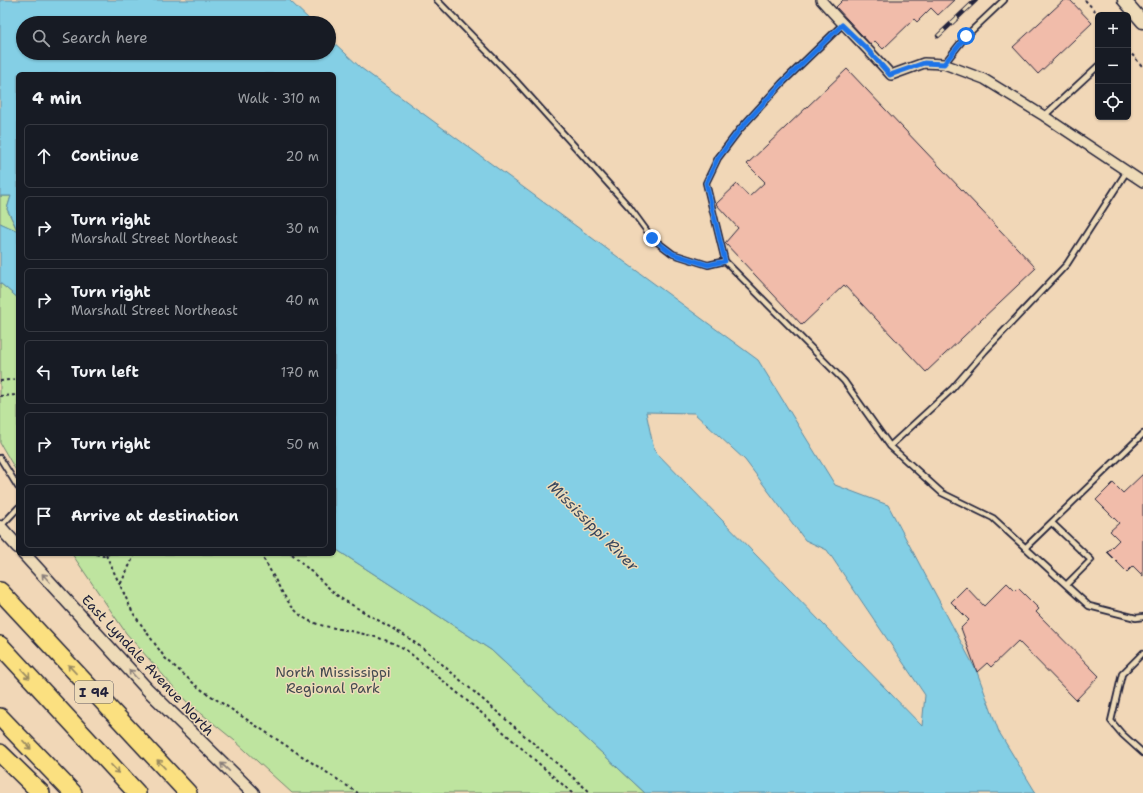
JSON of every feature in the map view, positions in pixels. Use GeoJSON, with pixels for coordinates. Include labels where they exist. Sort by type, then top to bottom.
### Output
{"type":"FeatureCollection","features":[{"type":"Feature","properties":{"kind":"highway","name":"I 94"},"geometry":{"type":"LineString","coordinates":[[0,591],[188,793]]}},
{"type":"Feature","properties":{"kind":"highway","name":"I 94"},"geometry":{"type":"LineString","coordinates":[[0,645],[137,793]]}},
{"type":"Feature","properties":{"kind":"highway"},"geometry":{"type":"LineString","coordinates":[[0,717],[74,793]]}},
{"type":"Feature","properties":{"kind":"highway"},"geometry":{"type":"LineString","coordinates":[[0,754],[41,793]]}},
{"type":"Feature","properties":{"kind":"street"},"geometry":{"type":"LineString","coordinates":[[821,0],[842,25],[867,49],[890,75],[924,63],[944,64],[984,79],[1044,116],[1143,182]]}},
{"type":"Feature","properties":{"kind":"street"},"geometry":{"type":"LineString","coordinates":[[1124,0],[1143,22]]}},
{"type":"Feature","properties":{"kind":"street"},"geometry":{"type":"LineString","coordinates":[[0,527],[16,545]]}},
{"type":"Feature","properties":{"kind":"street","name":"East Lyndale Avenue North"},"geometry":{"type":"LineString","coordinates":[[26,556],[147,689],[253,793]]}},
{"type":"Feature","properties":{"kind":"street"},"geometry":{"type":"LineString","coordinates":[[0,754],[31,793]]}},
{"type":"Feature","properties":{"kind":"lane"},"geometry":{"type":"LineString","coordinates":[[437,0],[520,86],[630,208],[652,238],[673,254],[708,265],[725,261]]}},
{"type":"Feature","properties":{"kind":"lane"},"geometry":{"type":"LineString","coordinates":[[944,64],[966,36],[1004,0]]}},
{"type":"Feature","properties":{"kind":"lane"},"geometry":{"type":"LineString","coordinates":[[842,25],[766,100],[740,129],[718,158],[706,183],[725,261],[844,381],[890,446],[942,492],[993,518],[1089,606],[1136,618],[1143,617]]}},
{"type":"Feature","properties":{"kind":"lane"},"geometry":{"type":"LineString","coordinates":[[1044,116],[1095,69]]}},
{"type":"Feature","properties":{"kind":"lane"},"geometry":{"type":"LineString","coordinates":[[890,446],[952,389],[985,351],[1067,264],[1127,171]]}},
{"type":"Feature","properties":{"kind":"lane"},"geometry":{"type":"LineString","coordinates":[[1025,548],[1143,434]]}},
{"type":"Feature","properties":{"kind":"lane"},"geometry":{"type":"LineString","coordinates":[[0,458],[16,484]]}},
{"type":"Feature","properties":{"kind":"lane"},"geometry":{"type":"LineString","coordinates":[[0,527],[16,510]]}},
{"type":"Feature","properties":{"kind":"lane"},"geometry":{"type":"LineString","coordinates":[[1052,523],[1091,560],[1066,585]]}},
{"type":"Feature","properties":{"kind":"lane"},"geometry":{"type":"LineString","coordinates":[[1143,653],[1122,674],[1111,721],[1122,734],[1143,753]]}},
{"type":"Feature","properties":{"kind":"path"},"geometry":{"type":"LineString","coordinates":[[1085,0],[1096,12]]}},
{"type":"Feature","properties":{"kind":"path"},"geometry":{"type":"LineString","coordinates":[[1131,53],[1143,67]]}},
{"type":"Feature","properties":{"kind":"path"},"geometry":{"type":"LineString","coordinates":[[0,381],[16,380]]}},
{"type":"Feature","properties":{"kind":"path"},"geometry":{"type":"LineString","coordinates":[[0,396],[16,395]]}},
{"type":"Feature","properties":{"kind":"path"},"geometry":{"type":"LineString","coordinates":[[106,556],[133,613],[166,658],[199,688],[358,793]]}},
{"type":"Feature","properties":{"kind":"path"},"geometry":{"type":"LineString","coordinates":[[120,586],[134,556]]}},
{"type":"Feature","properties":{"kind":"path"},"geometry":{"type":"LineString","coordinates":[[261,556],[288,600],[303,618],[310,622],[392,642],[405,649],[502,730],[572,793]]}},
{"type":"Feature","properties":{"kind":"path"},"geometry":{"type":"LineString","coordinates":[[294,556],[340,598],[407,637],[428,653],[591,793]]}},
{"type":"Feature","properties":{"kind":"green space"},"geometry":{"type":"Polygon","coordinates":[[[0,196],[11,196],[7,209],[16,228],[16,231],[0,223],[0,196]]]}},
{"type":"Feature","properties":{"kind":"green space"},"geometry":{"type":"Polygon","coordinates":[[[0,283],[16,296],[16,471],[0,443],[0,283]]]}},
{"type":"Feature","properties":{"kind":"green space","name":"North Mississippi Regional Park"},"geometry":{"type":"Polygon","coordinates":[[[336,549],[491,650],[645,793],[292,793],[235,741],[186,701],[126,633],[73,556],[336,556],[336,549]]]}},
{"type":"Feature","properties":{"kind":"water","name":"Mississippi River"},"geometry":{"type":"Polygon","coordinates":[[[0,0],[289,0],[306,16],[16,16],[16,60],[336,60],[336,45],[361,68],[758,360],[835,485],[888,505],[977,672],[999,732],[1036,793],[645,793],[491,650],[336,549],[336,72],[16,72],[16,227],[7,209],[11,196],[0,196],[0,0]],[[646,412],[654,450],[922,726],[925,695],[827,550],[805,540],[745,460],[694,413],[646,412]]]}},
{"type":"Feature","properties":{"kind":"water"},"geometry":{"type":"Polygon","coordinates":[[[0,223],[16,230],[16,296],[0,283],[0,223]]]}},
{"type":"Feature","properties":{"kind":"building"},"geometry":{"type":"Polygon","coordinates":[[[843,0],[954,0],[938,15],[931,8],[917,22],[914,19],[883,49],[875,41],[871,45],[836,7],[843,0]]]}},
{"type":"Feature","properties":{"kind":"building"},"geometry":{"type":"Polygon","coordinates":[[[1064,0],[1070,0],[1092,23],[1038,74],[1013,47],[1064,0]]]}},
{"type":"Feature","properties":{"kind":"building"},"geometry":{"type":"Polygon","coordinates":[[[847,69],[1036,268],[926,372],[844,285],[802,325],[725,243],[738,228],[716,204],[737,184],[749,197],[765,182],[747,164],[847,69]]]}},
{"type":"Feature","properties":{"kind":"building"},"geometry":{"type":"Polygon","coordinates":[[[1143,474],[1143,576],[1133,566],[1127,572],[1107,552],[1119,540],[1110,531],[1119,523],[1096,500],[1113,483],[1123,493],[1143,474]]]}},
{"type":"Feature","properties":{"kind":"building"},"geometry":{"type":"Polygon","coordinates":[[[1007,583],[1015,591],[1018,588],[1039,609],[1036,612],[1099,676],[1076,700],[1018,641],[991,667],[987,663],[977,672],[961,628],[969,620],[951,602],[966,587],[984,606],[1007,583]]]}},
{"type":"Feature","properties":{"kind":"railway"},"geometry":{"type":"LineString","coordinates":[[938,36],[976,0]]}},
{"type":"Feature","properties":{"kind":"route"},"geometry":{"type":"LineString","coordinates":[[652,238],[673,254],[708,265],[725,261],[706,183],[718,158],[740,129],[782,83],[842,25],[867,49],[890,75],[924,63],[944,64],[966,36]]}}]}
